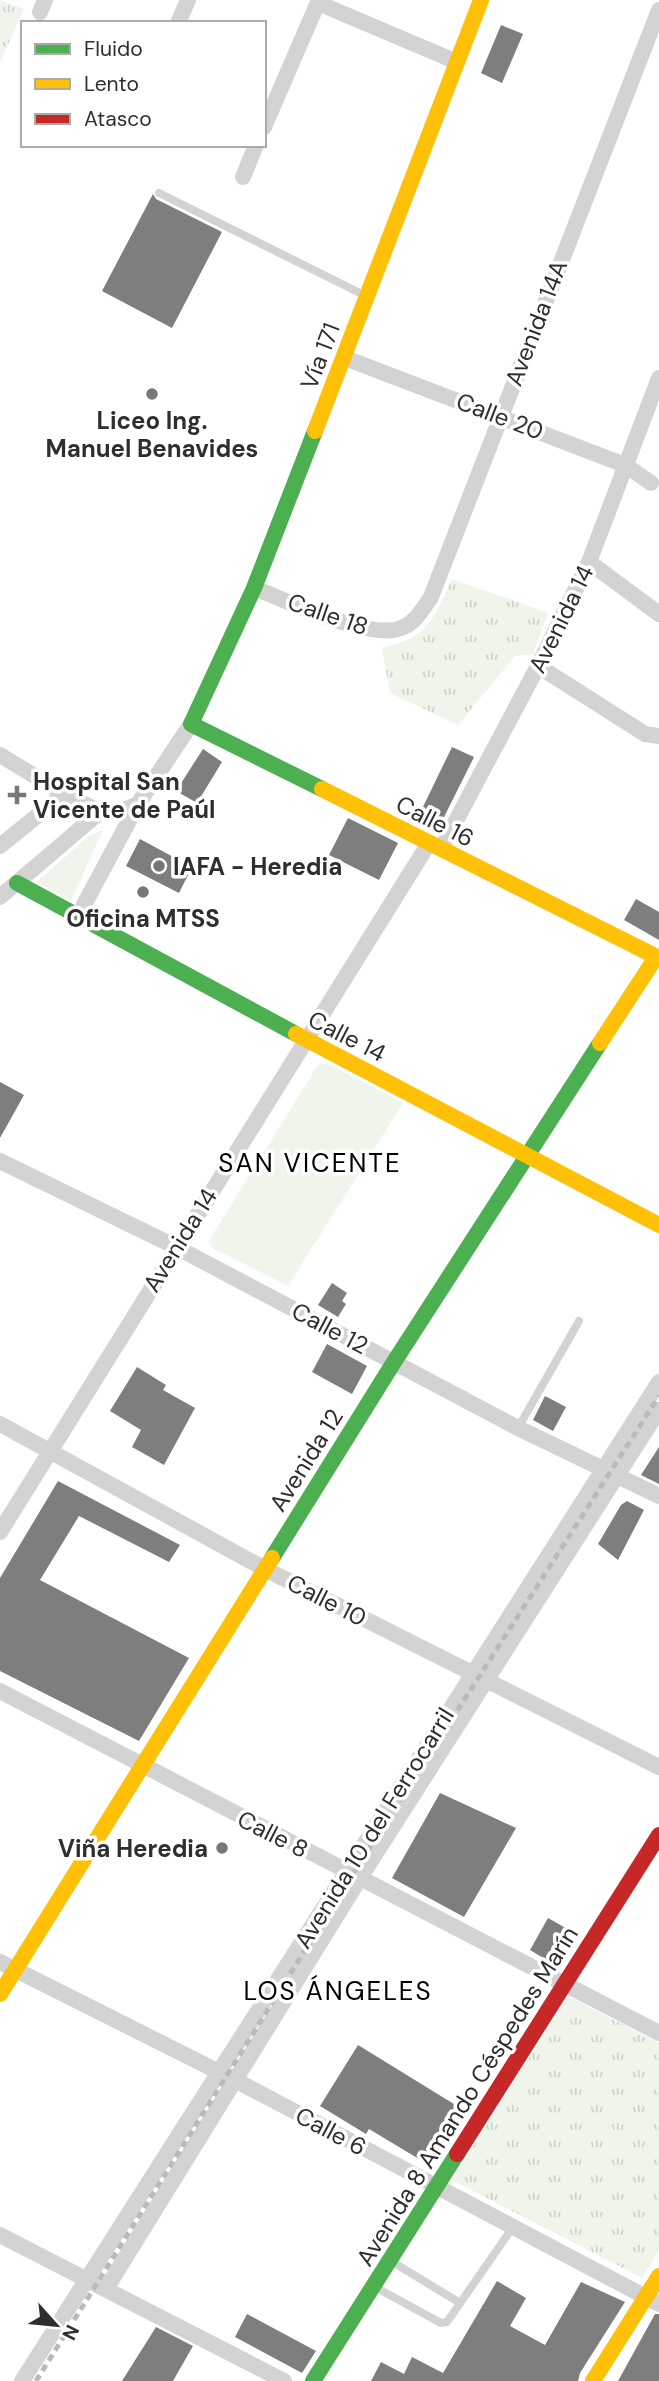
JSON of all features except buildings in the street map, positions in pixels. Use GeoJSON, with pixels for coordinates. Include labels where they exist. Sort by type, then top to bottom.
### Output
{"type":"FeatureCollection","features":[{"type":"Feature","properties":{"kind":"street"},"geometry":{"type":"LineString","coordinates":[[179,21],[188,0]]}},
{"type":"Feature","properties":{"kind":"street","name":"Vía 171"},"geometry":{"type":"LineString","coordinates":[[191,724],[254,588],[481,0]]}},
{"type":"Feature","properties":{"kind":"street"},"geometry":{"type":"LineString","coordinates":[[266,122],[318,1],[457,62]]}},
{"type":"Feature","properties":{"kind":"street","name":"Avenida 14A"},"geometry":{"type":"LineString","coordinates":[[402,628],[419,615],[431,597],[659,10]]}},
{"type":"Feature","properties":{"kind":"street"},"geometry":{"type":"LineString","coordinates":[[243,177],[255,147]]}},
{"type":"Feature","properties":{"kind":"street","name":"Calle 20"},"geometry":{"type":"LineString","coordinates":[[345,358],[625,465],[651,483]]}},
{"type":"Feature","properties":{"kind":"street","name":"Avenida 14"},"geometry":{"type":"LineString","coordinates":[[0,1532],[306,1040],[435,846],[538,666],[589,562],[659,378]]}},
{"type":"Feature","properties":{"kind":"street"},"geometry":{"type":"LineString","coordinates":[[589,562],[659,614]]}},
{"type":"Feature","properties":{"kind":"street","name":"Calle 18"},"geometry":{"type":"LineString","coordinates":[[254,588],[364,629],[384,632],[402,628]]}},
{"type":"Feature","properties":{"kind":"street"},"geometry":{"type":"LineString","coordinates":[[538,666],[645,734],[658,736]]}},
{"type":"Feature","properties":{"kind":"street"},"geometry":{"type":"LineString","coordinates":[[78,916],[138,804],[191,724]]}},
{"type":"Feature","properties":{"kind":"street","name":"Calle 16"},"geometry":{"type":"LineString","coordinates":[[191,724],[658,957]]}},
{"type":"Feature","properties":{"kind":"street"},"geometry":{"type":"LineString","coordinates":[[0,755],[100,813],[117,813],[138,804]]}},
{"type":"Feature","properties":{"kind":"street"},"geometry":{"type":"LineString","coordinates":[[0,846],[64,794]]}},
{"type":"Feature","properties":{"kind":"street"},"geometry":{"type":"LineString","coordinates":[[0,898],[100,813]]}},
{"type":"Feature","properties":{"kind":"street","name":"Calle 14"},"geometry":{"type":"LineString","coordinates":[[17,883],[306,1040],[659,1225]]}},
{"type":"Feature","properties":{"kind":"street","name":"Avenida 12"},"geometry":{"type":"LineString","coordinates":[[0,1994],[394,1362],[658,957]]}},
{"type":"Feature","properties":{"kind":"street","name":"Calle 12"},"geometry":{"type":"LineString","coordinates":[[0,1161],[176,1247],[518,1428],[659,1496]]}},
{"type":"Feature","properties":{"kind":"street","name":"Avenida 10 del Ferrocarril"},"geometry":{"type":"LineString","coordinates":[[22,2381],[219,2072],[353,1875],[611,1472],[659,1382]]}},
{"type":"Feature","properties":{"kind":"street","name":"Avenida 10 del Ferrocarril"},"geometry":{"type":"LineString","coordinates":[[611,1472],[659,1410]]}},
{"type":"Feature","properties":{"kind":"street","name":"Calle 10"},"geometry":{"type":"LineString","coordinates":[[0,1424],[265,1569],[659,1767]]}},
{"type":"Feature","properties":{"kind":"street","name":"Calle 8"},"geometry":{"type":"LineString","coordinates":[[0,1691],[659,2033]]}},
{"type":"Feature","properties":{"kind":"street","name":"Avenida 8 Amando Céspedes Marín"},"geometry":{"type":"LineString","coordinates":[[313,2381],[659,1835]]}},
{"type":"Feature","properties":{"kind":"street","name":"Avenida 10 del Ferrocarril"},"geometry":{"type":"LineString","coordinates":[[106,2289],[235,2080],[353,1875]]}},
{"type":"Feature","properties":{"kind":"street","name":"Calle 6"},"geometry":{"type":"LineString","coordinates":[[0,1962],[235,2080],[652,2301]]}},
{"type":"Feature","properties":{"kind":"street"},"geometry":{"type":"LineString","coordinates":[[0,2235],[284,2381]]}},
{"type":"Feature","properties":{"kind":"street"},"geometry":{"type":"LineString","coordinates":[[593,2381],[652,2301],[659,2276]]}},
{"type":"Feature","properties":{"kind":"lane"},"geometry":{"type":"LineString","coordinates":[[159,193],[367,297]]}},
{"type":"Feature","properties":{"kind":"lane"},"geometry":{"type":"LineString","coordinates":[[518,1428],[579,1321]]}},
{"type":"Feature","properties":{"kind":"lane"},"geometry":{"type":"LineString","coordinates":[[373,2287],[440,2323],[447,2322],[513,2228]]}},
{"type":"Feature","properties":{"kind":"lane"},"geometry":{"type":"LineString","coordinates":[[390,2261],[460,2303]]}},
{"type":"Feature","properties":{"kind":"green space"},"geometry":{"type":"Polygon","coordinates":[[[0,0],[24,9],[0,62],[0,0]]]}},
{"type":"Feature","properties":{"kind":"green space"},"geometry":{"type":"Polygon","coordinates":[[[452,579],[548,613],[533,654],[515,656],[458,725],[390,693],[382,648],[410,639],[428,625],[452,579]]]}},
{"type":"Feature","properties":{"kind":"green space"},"geometry":{"type":"Polygon","coordinates":[[[103,830],[71,901],[37,882],[90,835],[103,830]]]}},
{"type":"Feature","properties":{"kind":"green space"},"geometry":{"type":"Polygon","coordinates":[[[327,1063],[403,1103],[288,1286],[213,1248],[208,1242],[318,1065],[327,1063]]]}},
{"type":"Feature","properties":{"kind":"green space"},"geometry":{"type":"Polygon","coordinates":[[[568,1996],[659,2043],[659,2251],[642,2278],[452,2180],[568,1996]]]}},
{"type":"Feature","properties":{"kind":"railway"},"geometry":{"type":"LineString","coordinates":[[36,2381],[352,1875],[659,1396]]}},
{"type":"Feature","properties":{"kind":"traffic: fast"},"geometry":{"type":"LineString","coordinates":[[315,431],[254,588],[191,724],[322,789]]}},
{"type":"Feature","properties":{"kind":"traffic: fast"},"geometry":{"type":"LineString","coordinates":[[17,883],[296,1034]]}},
{"type":"Feature","properties":{"kind":"traffic: fast"},"geometry":{"type":"LineString","coordinates":[[272,1558],[394,1362],[600,1043]]}},
{"type":"Feature","properties":{"kind":"traffic: fast"},"geometry":{"type":"LineString","coordinates":[[313,2381],[457,2154]]}},
{"type":"Feature","properties":{"kind":"traffic: slow"},"geometry":{"type":"LineString","coordinates":[[315,431],[481,0]]}},
{"type":"Feature","properties":{"kind":"traffic: slow"},"geometry":{"type":"LineString","coordinates":[[322,789],[659,958]]}},
{"type":"Feature","properties":{"kind":"traffic: slow"},"geometry":{"type":"LineString","coordinates":[[600,1043],[656,957]]}},
{"type":"Feature","properties":{"kind":"traffic: slow"},"geometry":{"type":"LineString","coordinates":[[296,1034],[659,1225]]}},
{"type":"Feature","properties":{"kind":"traffic: slow"},"geometry":{"type":"LineString","coordinates":[[0,1994],[272,1558]]}},
{"type":"Feature","properties":{"kind":"traffic: slow"},"geometry":{"type":"LineString","coordinates":[[593,2381],[659,2276]]}},
{"type":"Feature","properties":{"kind":"traffic: jam"},"geometry":{"type":"LineString","coordinates":[[457,2154],[659,1835]]}},
{"type":"Feature","properties":{"kind":"place","name":"Liceo Ing. Manuel Benavides"},"geometry":{"type":"Point","coordinates":[152,394]}},
{"type":"Feature","properties":{"kind":"place","name":"Hospital San Vicente de Paúl"},"geometry":{"type":"Point","coordinates":[17,795]}},
{"type":"Feature","properties":{"kind":"place","name":"IAFA - Heredia"},"geometry":{"type":"Point","coordinates":[159,866]}},
{"type":"Feature","properties":{"kind":"place","name":"Oficina MTSS"},"geometry":{"type":"Point","coordinates":[143,892]}},
{"type":"Feature","properties":{"kind":"place","name":"Viña Heredia"},"geometry":{"type":"Point","coordinates":[222,1848]}},
{"type":"Feature","properties":{"kind":"district","name":"SAN VICENTE"},"geometry":{"type":"Point","coordinates":[310,1163]}},
{"type":"Feature","properties":{"kind":"district","name":"LOS ÁNGELES"},"geometry":{"type":"Point","coordinates":[338,1991]}}]}
